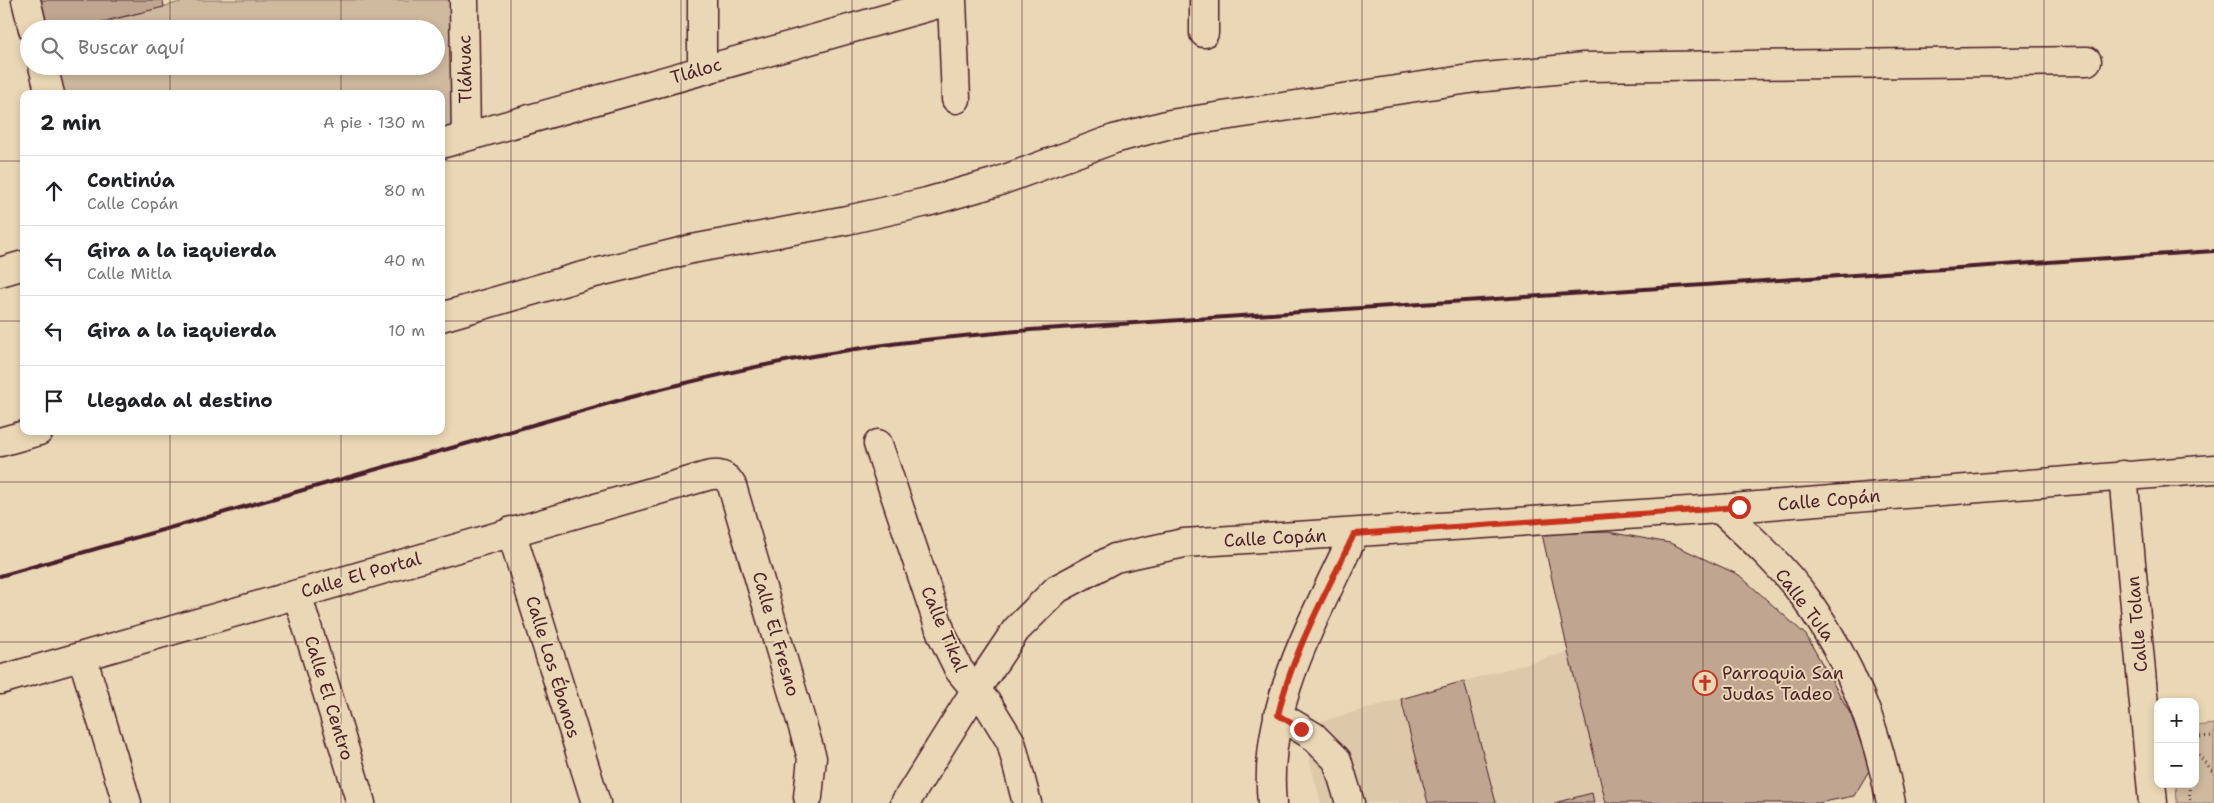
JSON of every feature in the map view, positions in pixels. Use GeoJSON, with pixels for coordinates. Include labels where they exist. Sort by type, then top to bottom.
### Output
{"type":"FeatureCollection","features":[{"type":"Feature","properties":{"kind":"street"},"geometry":{"type":"LineString","coordinates":[[26,0],[32,20]]}},
{"type":"Feature","properties":{"kind":"street","name":"Tláhuac"},"geometry":{"type":"LineString","coordinates":[[454,141],[464,0]]}},
{"type":"Feature","properties":{"kind":"street"},"geometry":{"type":"LineString","coordinates":[[702,0],[702,70]]}},
{"type":"Feature","properties":{"kind":"street"},"geometry":{"type":"LineString","coordinates":[[952,0],[956,99]]}},
{"type":"Feature","properties":{"kind":"street","name":"Tláloc"},"geometry":{"type":"LineString","coordinates":[[454,141],[952,0]]}},
{"type":"Feature","properties":{"kind":"street"},"geometry":{"type":"LineString","coordinates":[[1204,0],[1204,33]]}},
{"type":"Feature","properties":{"kind":"street"},"geometry":{"type":"LineString","coordinates":[[445,315],[583,276],[692,249],[847,220],[927,202],[997,182],[1114,139],[1170,124],[1476,78],[1584,67],[2087,61]]}},
{"type":"Feature","properties":{"kind":"street"},"geometry":{"type":"LineString","coordinates":[[45,75],[49,90]]}},
{"type":"Feature","properties":{"kind":"street"},"geometry":{"type":"LineString","coordinates":[[0,272],[20,266]]}},
{"type":"Feature","properties":{"kind":"street"},"geometry":{"type":"LineString","coordinates":[[0,442],[25,435]]}},
{"type":"Feature","properties":{"kind":"street","name":"Calle Tikal"},"geometry":{"type":"LineString","coordinates":[[878,444],[942,635],[959,670],[999,718],[1011,742],[1028,803]]}},
{"type":"Feature","properties":{"kind":"street","name":"Calle Copán"},"geometry":{"type":"LineString","coordinates":[[905,803],[975,691],[1016,630],[1057,589],[1115,558],[1184,543],[1354,534],[1720,508],[2214,469]]}},
{"type":"Feature","properties":{"kind":"street","name":"Calle El Portal"},"geometry":{"type":"LineString","coordinates":[[0,680],[511,531],[707,476],[723,475]]}},
{"type":"Feature","properties":{"kind":"street","name":"Calle El Fresno"},"geometry":{"type":"LineString","coordinates":[[723,475],[732,486],[812,758],[808,797]]}},
{"type":"Feature","properties":{"kind":"street","name":"Calle Tolan"},"geometry":{"type":"LineString","coordinates":[[2123,475],[2153,803]]}},
{"type":"Feature","properties":{"kind":"street","name":"Calle Tula"},"geometry":{"type":"LineString","coordinates":[[1720,508],[1766,554],[1806,599],[1843,656],[1867,713],[1883,761],[1891,803]]}},
{"type":"Feature","properties":{"kind":"street","name":"Calle Los Ébanos"},"geometry":{"type":"LineString","coordinates":[[511,531],[596,803]]}},
{"type":"Feature","properties":{"kind":"street"},"geometry":{"type":"LineString","coordinates":[[1272,803],[1271,750],[1282,696],[1303,645],[1354,534]]}},
{"type":"Feature","properties":{"kind":"street","name":"Calle El Centro"},"geometry":{"type":"LineString","coordinates":[[297,594],[361,803]]}},
{"type":"Feature","properties":{"kind":"street"},"geometry":{"type":"LineString","coordinates":[[82,656],[126,803]]}},
{"type":"Feature","properties":{"kind":"street"},"geometry":{"type":"LineString","coordinates":[[1278,715],[1313,736],[1337,760],[1350,803]]}},
{"type":"Feature","properties":{"kind":"path"},"geometry":{"type":"LineString","coordinates":[[2199,737],[2214,736]]}},
{"type":"Feature","properties":{"kind":"path"},"geometry":{"type":"LineString","coordinates":[[2199,755],[2214,773]]}},
{"type":"Feature","properties":{"kind":"path"},"geometry":{"type":"LineString","coordinates":[[2189,788],[2190,803]]}},
{"type":"Feature","properties":{"kind":"shaded area"},"geometry":{"type":"Polygon","coordinates":[[[188,0],[464,0],[466,137],[445,143],[445,90],[49,90],[45,75],[445,75],[445,20],[114,20],[188,0]]]}},
{"type":"Feature","properties":{"kind":"shaded area"},"geometry":{"type":"Polygon","coordinates":[[[1568,652],[1606,803],[1321,803],[1301,727],[1568,652]]]}},
{"type":"Feature","properties":{"kind":"shaded area"},"geometry":{"type":"Polygon","coordinates":[[[2214,724],[2214,803],[2177,803],[2176,788],[2199,788],[2199,726],[2214,724]]]}},
{"type":"Feature","properties":{"kind":"building"},"geometry":{"type":"Polygon","coordinates":[[[30,0],[163,0],[164,7],[109,20],[35,20],[30,0]]]}},
{"type":"Feature","properties":{"kind":"building","name":"Parroquia San Judas Tadeo"},"geometry":{"type":"Polygon","coordinates":[[[1608,532],[1670,543],[1739,575],[1806,635],[1851,715],[1870,769],[1854,796],[1818,803],[1606,803],[1568,652],[1542,534],[1608,532]]]}},
{"type":"Feature","properties":{"kind":"building"},"geometry":{"type":"Polygon","coordinates":[[[1464,681],[1496,803],[1428,803],[1401,699],[1464,681]]]}},
{"type":"Feature","properties":{"kind":"building"},"geometry":{"type":"Polygon","coordinates":[[[1592,793],[1594,803],[1554,803],[1592,793]]]}},
{"type":"Feature","properties":{"kind":"railway"},"geometry":{"type":"LineString","coordinates":[[0,576],[624,399],[749,368],[876,346],[1030,330],[2214,251]]}},
{"type":"Feature","properties":{"kind":"place","name":"Parroquia San Judas Tadeo"},"geometry":{"type":"Point","coordinates":[1705,683]}},
{"type":"Feature","properties":{"kind":"route"},"geometry":{"type":"LineString","coordinates":[[1301,729],[1278,715],[1282,696],[1303,645],[1354,534],[1739,507]]}}]}
